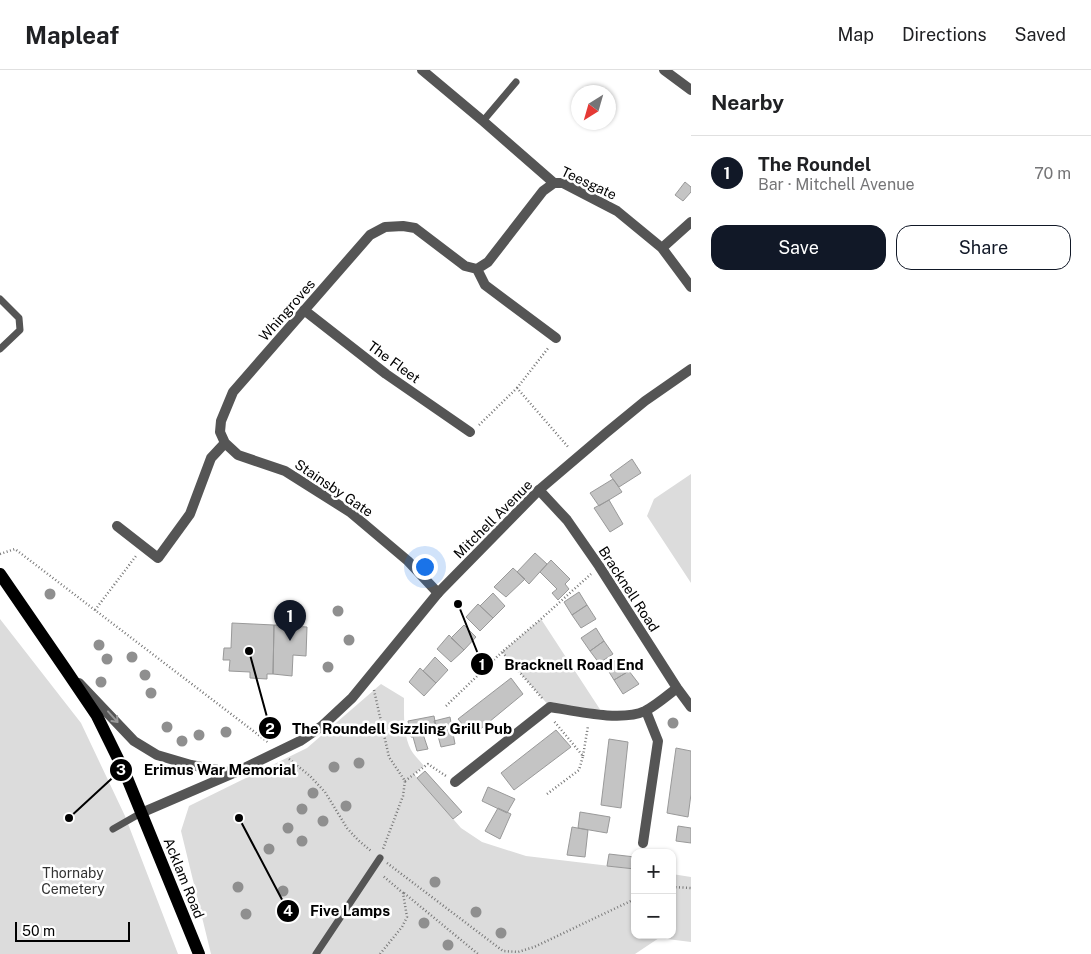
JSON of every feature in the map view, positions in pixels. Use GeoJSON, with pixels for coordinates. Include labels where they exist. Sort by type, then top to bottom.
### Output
{"type":"FeatureCollection","features":[{"type":"Feature","properties":{"kind":"main road","name":"Acklam Road"},"geometry":{"type":"LineString","coordinates":[[0,574],[97,716],[125,774],[199,954]]}},
{"type":"Feature","properties":{"kind":"street","name":"Teesgate"},"geometry":{"type":"LineString","coordinates":[[422,70],[554,183],[563,183],[617,211],[662,248],[691,287]]}},
{"type":"Feature","properties":{"kind":"street"},"geometry":{"type":"LineString","coordinates":[[664,70],[691,90]]}},
{"type":"Feature","properties":{"kind":"street"},"geometry":{"type":"LineString","coordinates":[[476,269],[488,262],[544,191],[554,183]]}},
{"type":"Feature","properties":{"kind":"street"},"geometry":{"type":"LineString","coordinates":[[662,248],[691,222]]}},
{"type":"Feature","properties":{"kind":"street","name":"Whingroves"},"geometry":{"type":"LineString","coordinates":[[225,443],[220,432],[221,421],[233,392],[370,235],[385,227],[403,226],[414,228],[465,266],[476,269],[486,285],[556,338]]}},
{"type":"Feature","properties":{"kind":"street","name":"The Fleet"},"geometry":{"type":"LineString","coordinates":[[304,310],[386,374],[470,432]]}},
{"type":"Feature","properties":{"kind":"street","name":"Mitchell Avenue"},"geometry":{"type":"LineString","coordinates":[[141,814],[234,773],[300,741],[322,726],[352,698],[438,593],[539,490],[645,401],[691,369]]}},
{"type":"Feature","properties":{"kind":"street"},"geometry":{"type":"LineString","coordinates":[[117,526],[158,558],[190,514],[211,458],[225,443]]}},
{"type":"Feature","properties":{"kind":"street","name":"Stainsby Gate"},"geometry":{"type":"LineString","coordinates":[[225,443],[238,454],[285,472],[350,512],[408,561],[438,593]]}},
{"type":"Feature","properties":{"kind":"street","name":"Bracknell Road"},"geometry":{"type":"LineString","coordinates":[[539,490],[566,520],[599,566],[691,707]]}},
{"type":"Feature","properties":{"kind":"street"},"geometry":{"type":"LineString","coordinates":[[66,670],[134,741],[157,755],[191,765],[234,773]]}},
{"type":"Feature","properties":{"kind":"street"},"geometry":{"type":"LineString","coordinates":[[455,782],[548,709],[625,716],[646,710],[677,688]]}},
{"type":"Feature","properties":{"kind":"street"},"geometry":{"type":"LineString","coordinates":[[643,843],[658,741],[646,710]]}},
{"type":"Feature","properties":{"kind":"lane"},"geometry":{"type":"LineString","coordinates":[[483,121],[516,82]]}},
{"type":"Feature","properties":{"kind":"lane"},"geometry":{"type":"LineString","coordinates":[[0,300],[18,318],[20,330],[0,349]]}},
{"type":"Feature","properties":{"kind":"lane"},"geometry":{"type":"LineString","coordinates":[[113,830],[141,814]]}},
{"type":"Feature","properties":{"kind":"lane"},"geometry":{"type":"LineString","coordinates":[[316,954],[374,866],[377,856]]}},
{"type":"Feature","properties":{"kind":"path"},"geometry":{"type":"LineString","coordinates":[[470,432],[517,388],[556,338]]}},
{"type":"Feature","properties":{"kind":"path"},"geometry":{"type":"LineString","coordinates":[[517,388],[577,458]]}},
{"type":"Feature","properties":{"kind":"path"},"geometry":{"type":"LineString","coordinates":[[95,610],[143,547]]}},
{"type":"Feature","properties":{"kind":"path"},"geometry":{"type":"LineString","coordinates":[[0,554],[15,549],[279,751],[310,776],[325,792],[347,828],[377,856],[403,796],[405,781],[389,757],[371,676]]}},
{"type":"Feature","properties":{"kind":"path"},"geometry":{"type":"LineString","coordinates":[[446,706],[502,652],[599,566]]}},
{"type":"Feature","properties":{"kind":"path"},"geometry":{"type":"LineString","coordinates":[[502,652],[583,756]]}},
{"type":"Feature","properties":{"kind":"path"},"geometry":{"type":"LineString","coordinates":[[547,794],[579,770],[591,712]]}},
{"type":"Feature","properties":{"kind":"path"},"geometry":{"type":"LineString","coordinates":[[405,781],[428,764],[455,782]]}},
{"type":"Feature","properties":{"kind":"path"},"geometry":{"type":"LineString","coordinates":[[390,865],[506,954]]}},
{"type":"Feature","properties":{"kind":"path"},"geometry":{"type":"LineString","coordinates":[[374,866],[403,893],[478,954]]}},
{"type":"Feature","properties":{"kind":"path"},"geometry":{"type":"LineString","coordinates":[[676,887],[691,888]]}},
{"type":"Feature","properties":{"kind":"path"},"geometry":{"type":"LineString","coordinates":[[380,954],[402,927],[407,917],[403,893]]}},
{"type":"Feature","properties":{"kind":"path"},"geometry":{"type":"LineString","coordinates":[[503,951],[518,952],[534,947],[631,901]]}},
{"type":"Feature","properties":{"kind":"green space"},"geometry":{"type":"Polygon","coordinates":[[[691,474],[691,583],[647,516],[654,499],[691,474]]]}},
{"type":"Feature","properties":{"kind":"green space","name":"Thornaby Cemetery"},"geometry":{"type":"Polygon","coordinates":[[[0,619],[81,723],[125,816],[178,954],[0,954],[0,619]]]}},
{"type":"Feature","properties":{"kind":"green space"},"geometry":{"type":"Polygon","coordinates":[[[541,619],[603,714],[550,707],[502,652],[541,619]]]}},
{"type":"Feature","properties":{"kind":"green space"},"geometry":{"type":"Polygon","coordinates":[[[381,684],[404,698],[404,724],[408,744],[424,766],[414,774],[461,828],[482,842],[526,856],[631,869],[631,939],[658,939],[635,954],[211,954],[181,831],[189,806],[307,748],[381,684]]]}},
{"type":"Feature","properties":{"kind":"green space"},"geometry":{"type":"Polygon","coordinates":[[[676,875],[691,877],[691,942],[667,939],[676,939],[676,875]]]}},
{"type":"Feature","properties":{"kind":"building"},"geometry":{"type":"Polygon","coordinates":[[[685,182],[691,187],[691,192],[683,201],[675,195],[685,182]]]}},
{"type":"Feature","properties":{"kind":"building"},"geometry":{"type":"Polygon","coordinates":[[[632,459],[641,473],[619,487],[610,475],[632,459]]]}},
{"type":"Feature","properties":{"kind":"building"},"geometry":{"type":"Polygon","coordinates":[[[613,479],[622,492],[599,506],[590,493],[613,479]]]}},
{"type":"Feature","properties":{"kind":"building"},"geometry":{"type":"Polygon","coordinates":[[[609,500],[623,524],[610,532],[594,508],[609,500]]]}},
{"type":"Feature","properties":{"kind":"building"},"geometry":{"type":"Polygon","coordinates":[[[535,553],[547,564],[529,584],[517,572],[535,553]]]}},
{"type":"Feature","properties":{"kind":"building"},"geometry":{"type":"Polygon","coordinates":[[[551,560],[570,579],[565,584],[569,589],[558,600],[552,593],[557,589],[540,572],[551,560]]]}},
{"type":"Feature","properties":{"kind":"building"},"geometry":{"type":"Polygon","coordinates":[[[513,568],[525,579],[506,597],[494,587],[513,568]]]}},
{"type":"Feature","properties":{"kind":"building"},"geometry":{"type":"Polygon","coordinates":[[[579,592],[587,605],[572,615],[564,602],[579,592]]]}},
{"type":"Feature","properties":{"kind":"building"},"geometry":{"type":"Polygon","coordinates":[[[493,593],[505,606],[493,618],[480,606],[493,593]]]}},
{"type":"Feature","properties":{"kind":"building"},"geometry":{"type":"Polygon","coordinates":[[[478,604],[493,618],[480,631],[466,617],[478,604]]]}},
{"type":"Feature","properties":{"kind":"building"},"geometry":{"type":"Polygon","coordinates":[[[587,605],[596,619],[581,628],[572,615],[587,605]]]}},
{"type":"Feature","properties":{"kind":"building"},"geometry":{"type":"Polygon","coordinates":[[[232,623],[274,625],[273,674],[267,674],[267,679],[250,678],[250,672],[229,671],[230,660],[223,660],[224,648],[231,648],[232,623]]]}},
{"type":"Feature","properties":{"kind":"building"},"geometry":{"type":"Polygon","coordinates":[[[274,625],[307,627],[306,656],[293,655],[292,676],[273,674],[274,625]]]}},
{"type":"Feature","properties":{"kind":"building"},"geometry":{"type":"Polygon","coordinates":[[[464,625],[476,637],[464,650],[451,638],[464,625]]]}},
{"type":"Feature","properties":{"kind":"building"},"geometry":{"type":"Polygon","coordinates":[[[596,628],[604,641],[590,651],[581,638],[596,628]]]}},
{"type":"Feature","properties":{"kind":"building"},"geometry":{"type":"Polygon","coordinates":[[[449,635],[464,650],[451,662],[437,649],[449,635]]]}},
{"type":"Feature","properties":{"kind":"building"},"geometry":{"type":"Polygon","coordinates":[[[604,641],[613,654],[599,663],[590,651],[604,641]]]}},
{"type":"Feature","properties":{"kind":"building"},"geometry":{"type":"Polygon","coordinates":[[[435,657],[448,670],[436,683],[423,671],[435,657]]]}},
{"type":"Feature","properties":{"kind":"building"},"geometry":{"type":"Polygon","coordinates":[[[620,657],[629,671],[614,680],[606,667],[620,657]]]}},
{"type":"Feature","properties":{"kind":"building"},"geometry":{"type":"Polygon","coordinates":[[[420,668],[436,683],[424,696],[409,682],[420,668]]]}},
{"type":"Feature","properties":{"kind":"building"},"geometry":{"type":"Polygon","coordinates":[[[629,671],[639,684],[623,694],[614,680],[629,671]]]}},
{"type":"Feature","properties":{"kind":"building"},"geometry":{"type":"Polygon","coordinates":[[[511,678],[523,694],[472,736],[458,719],[511,678]]]}},
{"type":"Feature","properties":{"kind":"building"},"geometry":{"type":"Polygon","coordinates":[[[434,716],[437,731],[423,734],[428,749],[417,751],[413,737],[411,737],[408,721],[434,716]]]}},
{"type":"Feature","properties":{"kind":"building"},"geometry":{"type":"Polygon","coordinates":[[[450,717],[455,744],[441,747],[434,721],[450,717]]]}},
{"type":"Feature","properties":{"kind":"building"},"geometry":{"type":"Polygon","coordinates":[[[556,730],[571,747],[514,790],[501,773],[556,730]]]}},
{"type":"Feature","properties":{"kind":"building"},"geometry":{"type":"Polygon","coordinates":[[[609,739],[628,742],[621,808],[601,805],[609,739]]]}},
{"type":"Feature","properties":{"kind":"building"},"geometry":{"type":"Polygon","coordinates":[[[676,748],[691,751],[691,794],[688,817],[667,813],[676,748]]]}},
{"type":"Feature","properties":{"kind":"building"},"geometry":{"type":"Polygon","coordinates":[[[425,771],[462,812],[453,819],[417,778],[425,771]]]}},
{"type":"Feature","properties":{"kind":"building"},"geometry":{"type":"Polygon","coordinates":[[[488,787],[515,799],[507,813],[482,801],[488,787]]]}},
{"type":"Feature","properties":{"kind":"building"},"geometry":{"type":"Polygon","coordinates":[[[498,808],[511,814],[500,839],[485,831],[498,808]]]}},
{"type":"Feature","properties":{"kind":"building"},"geometry":{"type":"Polygon","coordinates":[[[580,812],[610,817],[607,833],[578,828],[580,812]]]}},
{"type":"Feature","properties":{"kind":"building"},"geometry":{"type":"Polygon","coordinates":[[[678,826],[691,828],[691,843],[676,841],[678,826]]]}},
{"type":"Feature","properties":{"kind":"building"},"geometry":{"type":"Polygon","coordinates":[[[572,827],[588,830],[585,857],[567,855],[572,827]]]}},
{"type":"Feature","properties":{"kind":"building"},"geometry":{"type":"Polygon","coordinates":[[[609,854],[631,857],[631,869],[607,866],[609,854]]]}},
{"type":"Feature","properties":{"kind":"place","name":"Bracknell Road End"},"geometry":{"type":"Point","coordinates":[458,604]}},
{"type":"Feature","properties":{"kind":"place","name":"The Roundel"},"geometry":{"type":"Point","coordinates":[290,641]}},
{"type":"Feature","properties":{"kind":"place","name":"The Roundell Sizzling Grill Pub"},"geometry":{"type":"Point","coordinates":[249,651]}},
{"type":"Feature","properties":{"kind":"place","name":"Erimus War Memorial"},"geometry":{"type":"Point","coordinates":[69,818]}},
{"type":"Feature","properties":{"kind":"place","name":"Five Lamps"},"geometry":{"type":"Point","coordinates":[239,818]}}]}
